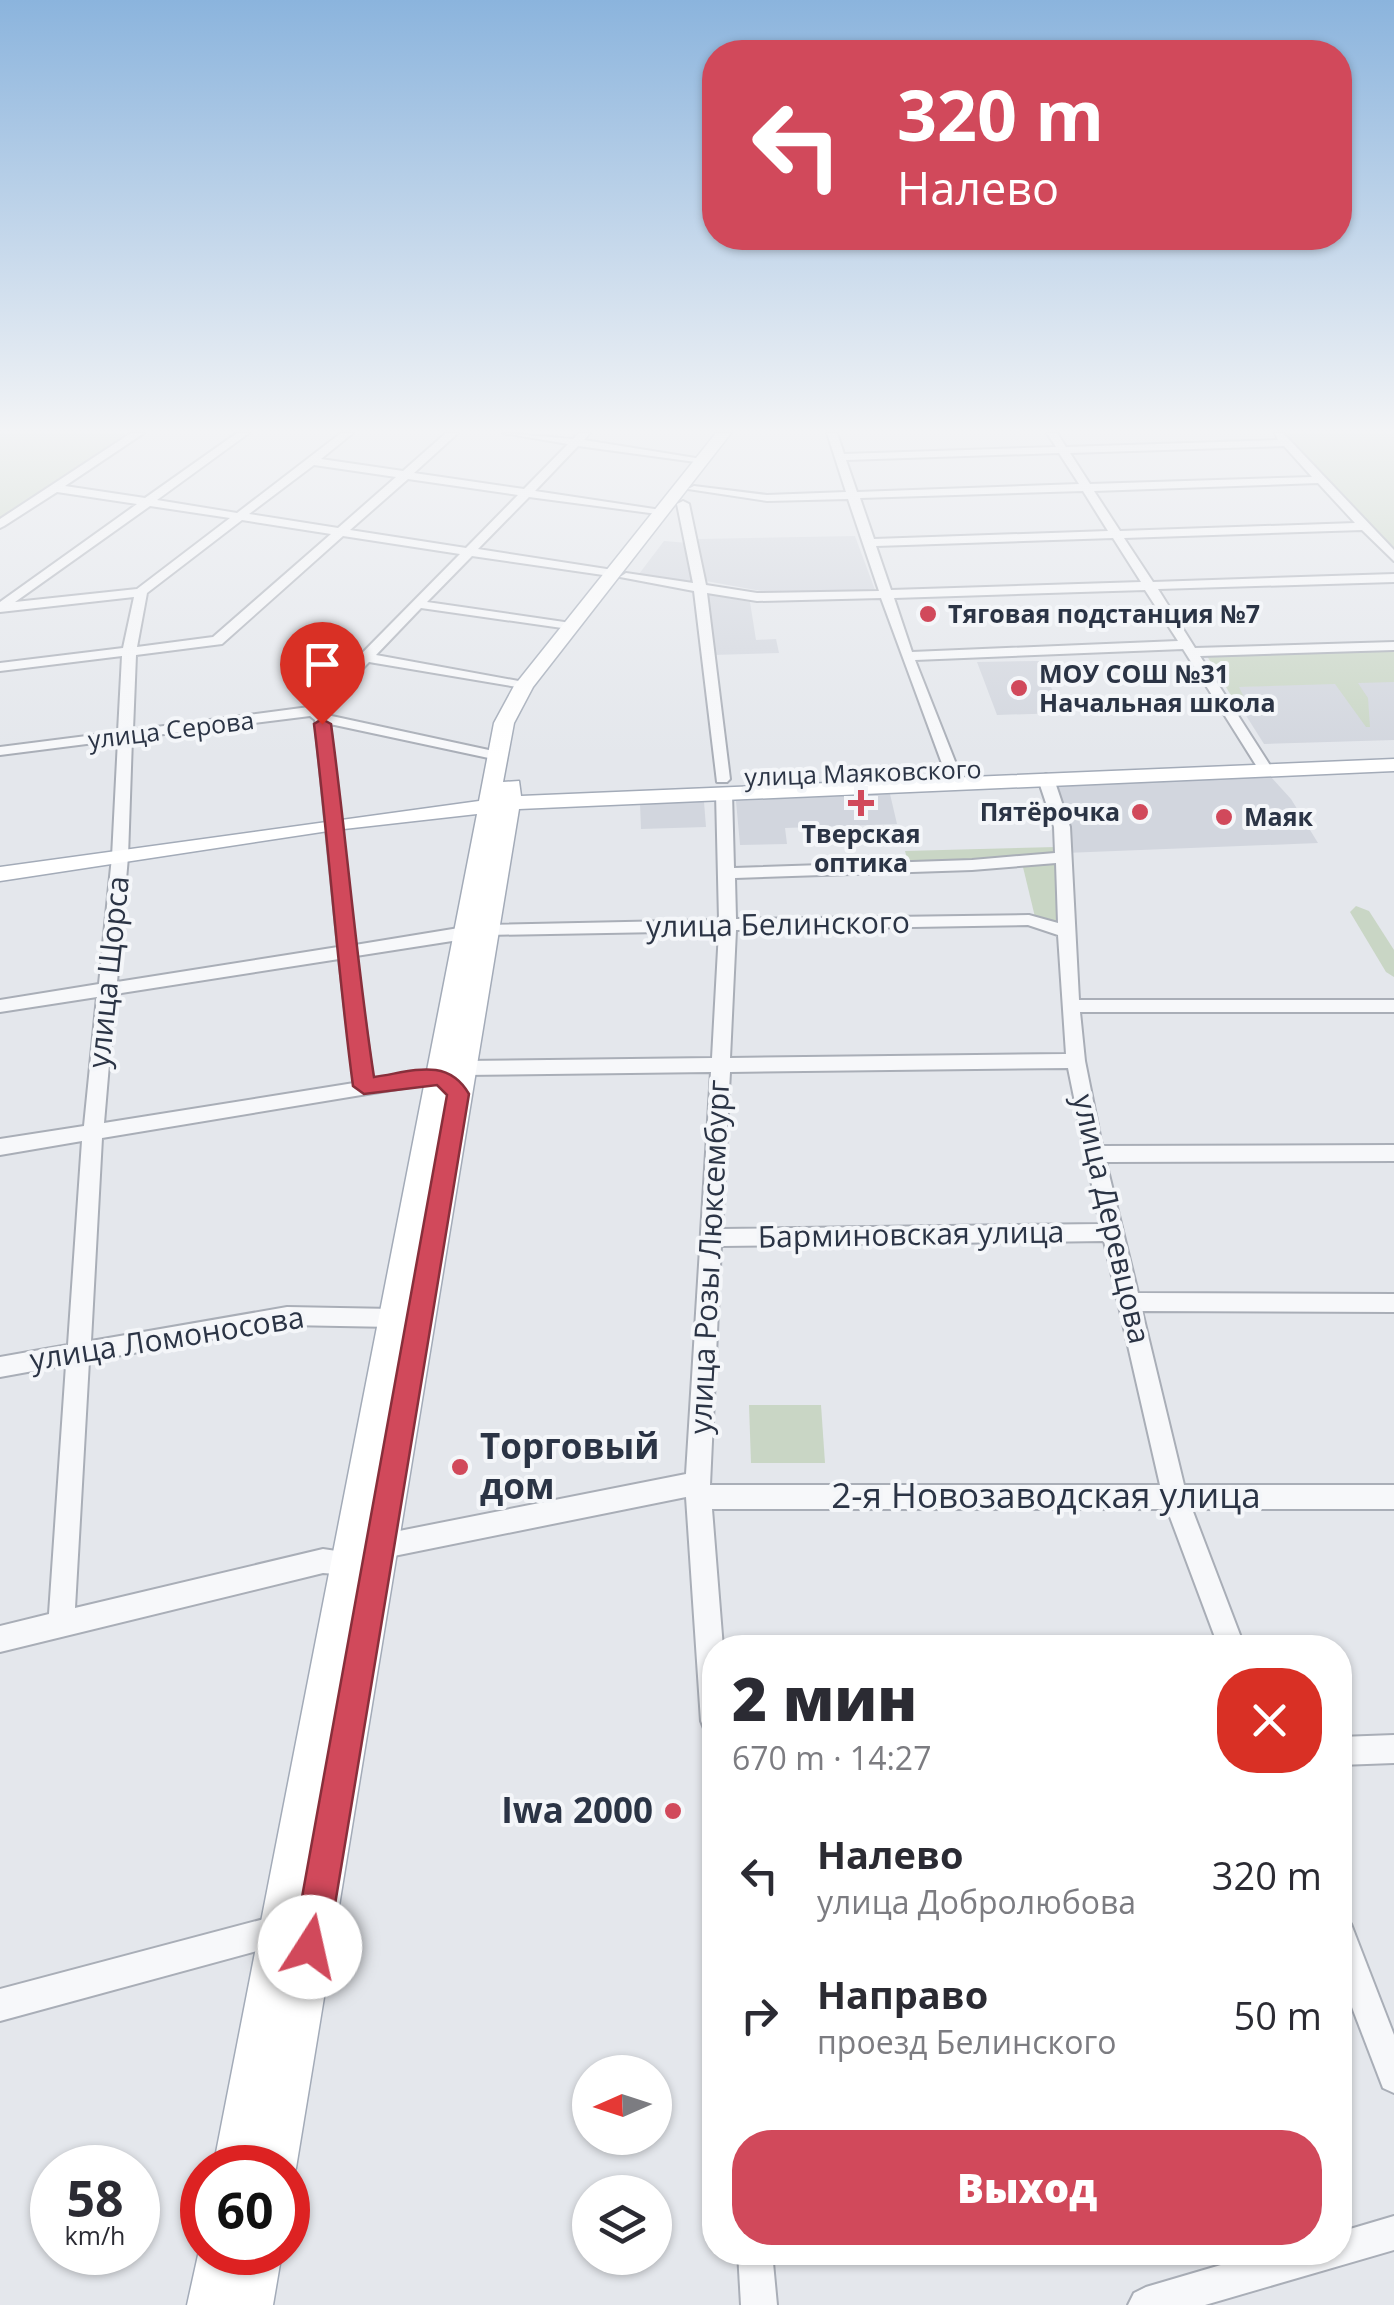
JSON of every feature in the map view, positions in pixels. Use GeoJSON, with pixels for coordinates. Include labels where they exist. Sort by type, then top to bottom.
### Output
{"type":"FeatureCollection","features":[{"type":"Feature","properties":{"kind":"main road"},"geometry":{"type":"LineString","coordinates":[[240,2145],[279,1930],[361,1542],[501,799],[526,708],[646,541]]}},
{"type":"Feature","properties":{"kind":"main road"},"geometry":{"type":"LineString","coordinates":[[501,799],[498,756],[506,716],[524,686],[571,627],[619,576]]}},
{"type":"Feature","properties":{"kind":"main road","name":"улица Маяковского"},"geometry":{"type":"LineString","coordinates":[[723,786],[1046,779],[1394,752]]}},
{"type":"Feature","properties":{"kind":"main road","name":"улица Маяковского"},"geometry":{"type":"LineString","coordinates":[[0,874],[501,799],[951,770],[1262,763],[1394,765]]}},
{"type":"Feature","properties":{"kind":"main road"},"geometry":{"type":"LineString","coordinates":[[277,2145],[371,1596],[362,1572],[361,1542],[393,1318],[451,1072]]}},
{"type":"Feature","properties":{"kind":"main road"},"geometry":{"type":"LineString","coordinates":[[211,2305],[216,2275]]}},
{"type":"Feature","properties":{"kind":"main road"},"geometry":{"type":"LineString","coordinates":[[249,2305],[254,2275]]}},
{"type":"Feature","properties":{"kind":"street"},"geometry":{"type":"LineString","coordinates":[[0,607],[92,541]]}},
{"type":"Feature","properties":{"kind":"street"},"geometry":{"type":"LineString","coordinates":[[0,607],[141,592],[209,541]]}},
{"type":"Feature","properties":{"kind":"street"},"geometry":{"type":"LineString","coordinates":[[0,667],[217,641],[330,541]]}},
{"type":"Feature","properties":{"kind":"street"},"geometry":{"type":"LineString","coordinates":[[395,541],[757,597],[1394,578]]}},
{"type":"Feature","properties":{"kind":"street"},"geometry":{"type":"LineString","coordinates":[[364,1086],[344,952],[336,824],[317,715],[366,657],[479,541]]}},
{"type":"Feature","properties":{"kind":"street","name":"улица Розы Люксембург"},"geometry":{"type":"LineString","coordinates":[[684,541],[700,588],[729,873],[698,1490],[709,1635]]}},
{"type":"Feature","properties":{"kind":"street"},"geometry":{"type":"LineString","coordinates":[[867,541],[951,770]]}},
{"type":"Feature","properties":{"kind":"street"},"geometry":{"type":"LineString","coordinates":[[868,544],[953,541]]}},
{"type":"Feature","properties":{"kind":"street"},"geometry":{"type":"LineString","coordinates":[[1121,541],[1262,763]]}},
{"type":"Feature","properties":{"kind":"street","name":"улица Щорса"},"geometry":{"type":"LineString","coordinates":[[62,1624],[93,1130],[120,857],[129,652],[141,592]]}},
{"type":"Feature","properties":{"kind":"street"},"geometry":{"type":"LineString","coordinates":[[417,604],[571,627]]}},
{"type":"Feature","properties":{"kind":"street"},"geometry":{"type":"LineString","coordinates":[[907,656],[1394,646]]}},
{"type":"Feature","properties":{"kind":"street"},"geometry":{"type":"LineString","coordinates":[[366,657],[524,686]]}},
{"type":"Feature","properties":{"kind":"street","name":"улица Серова"},"geometry":{"type":"LineString","coordinates":[[0,751],[317,715],[498,756]]}},
{"type":"Feature","properties":{"kind":"street","name":"улица Деревцова"},"geometry":{"type":"LineString","coordinates":[[1046,779],[1062,826],[1070,1006],[1094,1154],[1174,1494],[1227,1635]]}},
{"type":"Feature","properties":{"kind":"street"},"geometry":{"type":"LineString","coordinates":[[729,873],[972,865],[1065,857]]}},
{"type":"Feature","properties":{"kind":"street","name":"улица Белинского"},"geometry":{"type":"LineString","coordinates":[[0,1006],[476,931],[1029,920],[1068,932]]}},
{"type":"Feature","properties":{"kind":"street"},"geometry":{"type":"LineString","coordinates":[[1070,1006],[1394,1006]]}},
{"type":"Feature","properties":{"kind":"street"},"geometry":{"type":"LineString","coordinates":[[0,1147],[451,1072],[1076,1061]]}},
{"type":"Feature","properties":{"kind":"street"},"geometry":{"type":"LineString","coordinates":[[1094,1154],[1394,1153]]}},
{"type":"Feature","properties":{"kind":"street","name":"Барминовская улица"},"geometry":{"type":"LineString","coordinates":[[710,1238],[1112,1232]]}},
{"type":"Feature","properties":{"kind":"street"},"geometry":{"type":"LineString","coordinates":[[1130,1302],[1394,1304]]}},
{"type":"Feature","properties":{"kind":"street","name":"улица Ломоносова"},"geometry":{"type":"LineString","coordinates":[[0,1366],[287,1316],[393,1318]]}},
{"type":"Feature","properties":{"kind":"street","name":"2-я Новозаводская улица"},"geometry":{"type":"LineString","coordinates":[[0,1639],[322,1561],[361,1542],[698,1490],[1394,1497]]}},
{"type":"Feature","properties":{"kind":"street"},"geometry":{"type":"LineString","coordinates":[[1352,1751],[1394,1749]]}},
{"type":"Feature","properties":{"kind":"street"},"geometry":{"type":"LineString","coordinates":[[0,2005],[279,1930]]}},
{"type":"Feature","properties":{"kind":"street"},"geometry":{"type":"LineString","coordinates":[[1352,1967],[1394,2077]]}},
{"type":"Feature","properties":{"kind":"street"},"geometry":{"type":"LineString","coordinates":[[1352,2245],[1394,2233]]}},
{"type":"Feature","properties":{"kind":"street"},"geometry":{"type":"LineString","coordinates":[[756,2265],[759,2305]]}},
{"type":"Feature","properties":{"kind":"street"},"geometry":{"type":"LineString","coordinates":[[1146,2305],[1282,2265]]}},
{"type":"Feature","properties":{"kind":"shaded area"},"geometry":{"type":"Polygon","coordinates":[[[664,541],[688,543],[694,583],[639,574],[664,541]]]}},
{"type":"Feature","properties":{"kind":"shaded area"},"geometry":{"type":"Polygon","coordinates":[[[698,541],[857,541],[875,590],[784,595],[706,581],[698,541]]]}},
{"type":"Feature","properties":{"kind":"shaded area"},"geometry":{"type":"Polygon","coordinates":[[[706,594],[750,602],[756,640],[776,639],[779,653],[713,655],[706,594]]]}},
{"type":"Feature","properties":{"kind":"shaded area","name":"МОУ СОШ №31 Начальная школа"},"geometry":{"type":"Polygon","coordinates":[[[1039,661],[1063,713],[997,715],[977,662],[1039,661]]]}},
{"type":"Feature","properties":{"kind":"shaded area"},"geometry":{"type":"Polygon","coordinates":[[[1394,681],[1394,740],[1264,744],[1228,687],[1394,681]]]}},
{"type":"Feature","properties":{"kind":"shaded area"},"geometry":{"type":"Polygon","coordinates":[[[1271,777],[1291,799],[1318,843],[1065,853],[1048,785],[1271,777]]]}},
{"type":"Feature","properties":{"kind":"shaded area"},"geometry":{"type":"Polygon","coordinates":[[[890,794],[897,824],[785,828],[787,844],[740,845],[736,801],[890,794]]]}},
{"type":"Feature","properties":{"kind":"shaded area"},"geometry":{"type":"Polygon","coordinates":[[[704,802],[706,827],[641,829],[640,803],[704,802]]]}},
{"type":"Feature","properties":{"kind":"green space"},"geometry":{"type":"Polygon","coordinates":[[[1394,649],[1394,682],[1358,683],[1368,698],[1370,727],[1366,727],[1335,684],[1239,687],[1246,701],[1235,702],[1207,656],[1394,649]]]}},
{"type":"Feature","properties":{"kind":"green space"},"geometry":{"type":"Polygon","coordinates":[[[1056,847],[1059,855],[909,866],[905,851],[1056,847]]]}},
{"type":"Feature","properties":{"kind":"green space"},"geometry":{"type":"Polygon","coordinates":[[[1059,860],[1061,921],[1052,924],[1035,917],[1022,863],[1059,860]]]}},
{"type":"Feature","properties":{"kind":"green space"},"geometry":{"type":"Polygon","coordinates":[[[1356,906],[1369,911],[1394,950],[1394,977],[1386,972],[1350,912],[1356,906]]]}},
{"type":"Feature","properties":{"kind":"green space"},"geometry":{"type":"Polygon","coordinates":[[[749,1405],[821,1405],[825,1463],[751,1463],[749,1405]]]}},
{"type":"Feature","properties":{"kind":"place","name":"Тяговая подстанция №7"},"geometry":{"type":"Point","coordinates":[928,614]}},
{"type":"Feature","properties":{"kind":"place","name":"МОУ СОШ №31 Начальная школа"},"geometry":{"type":"Point","coordinates":[1019,688]}},
{"type":"Feature","properties":{"kind":"place","name":"Тверская оптика"},"geometry":{"type":"Point","coordinates":[861,803]}},
{"type":"Feature","properties":{"kind":"place","name":"Пятёрочка"},"geometry":{"type":"Point","coordinates":[1140,812]}},
{"type":"Feature","properties":{"kind":"place","name":"Маяк"},"geometry":{"type":"Point","coordinates":[1224,817]}},
{"type":"Feature","properties":{"kind":"place","name":"Торговый дом"},"geometry":{"type":"Point","coordinates":[460,1467]}},
{"type":"Feature","properties":{"kind":"place","name":"Iwa 2000"},"geometry":{"type":"Point","coordinates":[673,1811]}},
{"type":"Feature","properties":{"kind":"route"},"geometry":{"type":"LineString","coordinates":[[310,1947],[458,1094],[450,1082],[439,1076],[364,1086],[344,952],[336,824],[322,724]]}}]}
